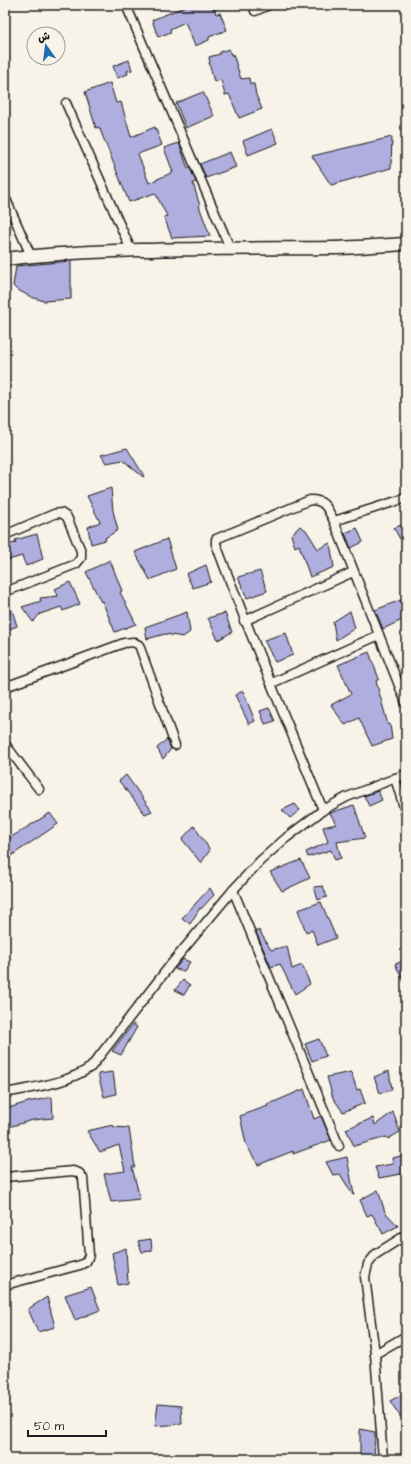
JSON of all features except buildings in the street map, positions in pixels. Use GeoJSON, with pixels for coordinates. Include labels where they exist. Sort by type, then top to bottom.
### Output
{"type":"FeatureCollection","features":[{"type":"Feature","properties":{"kind":"street"},"geometry":{"type":"LineString","coordinates":[[126,5],[230,248]]}},
{"type":"Feature","properties":{"kind":"street"},"geometry":{"type":"LineString","coordinates":[[255,11],[269,5]]}},
{"type":"Feature","properties":{"kind":"street"},"geometry":{"type":"LineString","coordinates":[[66,103],[131,250]]}},
{"type":"Feature","properties":{"kind":"street"},"geometry":{"type":"LineString","coordinates":[[5,197],[31,256]]}},
{"type":"Feature","properties":{"kind":"street"},"geometry":{"type":"LineString","coordinates":[[5,259],[131,250],[335,248],[406,244]]}},
{"type":"Feature","properties":{"kind":"street"},"geometry":{"type":"LineString","coordinates":[[334,521],[406,498]]}},
{"type":"Feature","properties":{"kind":"street"},"geometry":{"type":"LineString","coordinates":[[323,810],[272,683],[244,621],[216,544],[216,539],[310,500],[318,500],[324,503],[334,521],[406,703]]}},
{"type":"Feature","properties":{"kind":"street"},"geometry":{"type":"LineString","coordinates":[[5,534],[54,514],[62,514],[67,517],[81,551],[81,558],[76,564],[5,592]]}},
{"type":"Feature","properties":{"kind":"street"},"geometry":{"type":"LineString","coordinates":[[244,621],[354,572]]}},
{"type":"Feature","properties":{"kind":"street"},"geometry":{"type":"LineString","coordinates":[[272,683],[379,635]]}},
{"type":"Feature","properties":{"kind":"street"},"geometry":{"type":"LineString","coordinates":[[5,687],[124,643],[133,642],[139,646],[175,745]]}},
{"type":"Feature","properties":{"kind":"street"},"geometry":{"type":"LineString","coordinates":[[5,744],[40,789]]}},
{"type":"Feature","properties":{"kind":"street"},"geometry":{"type":"LineString","coordinates":[[5,1093],[65,1080],[80,1075],[91,1067],[172,963],[260,860],[323,810],[347,797],[406,774]]}},
{"type":"Feature","properties":{"kind":"street"},"geometry":{"type":"LineString","coordinates":[[395,778],[406,814]]}},
{"type":"Feature","properties":{"kind":"street"},"geometry":{"type":"LineString","coordinates":[[233,890],[339,1146]]}},
{"type":"Feature","properties":{"kind":"street"},"geometry":{"type":"LineString","coordinates":[[5,1177],[72,1171],[79,1173],[83,1178],[89,1255],[86,1262],[80,1265],[5,1285]]}},
{"type":"Feature","properties":{"kind":"street"},"geometry":{"type":"LineString","coordinates":[[383,1459],[375,1354],[365,1277],[368,1264],[376,1254],[406,1234]]}},
{"type":"Feature","properties":{"kind":"street"},"geometry":{"type":"LineString","coordinates":[[375,1354],[406,1336]]}}]}
